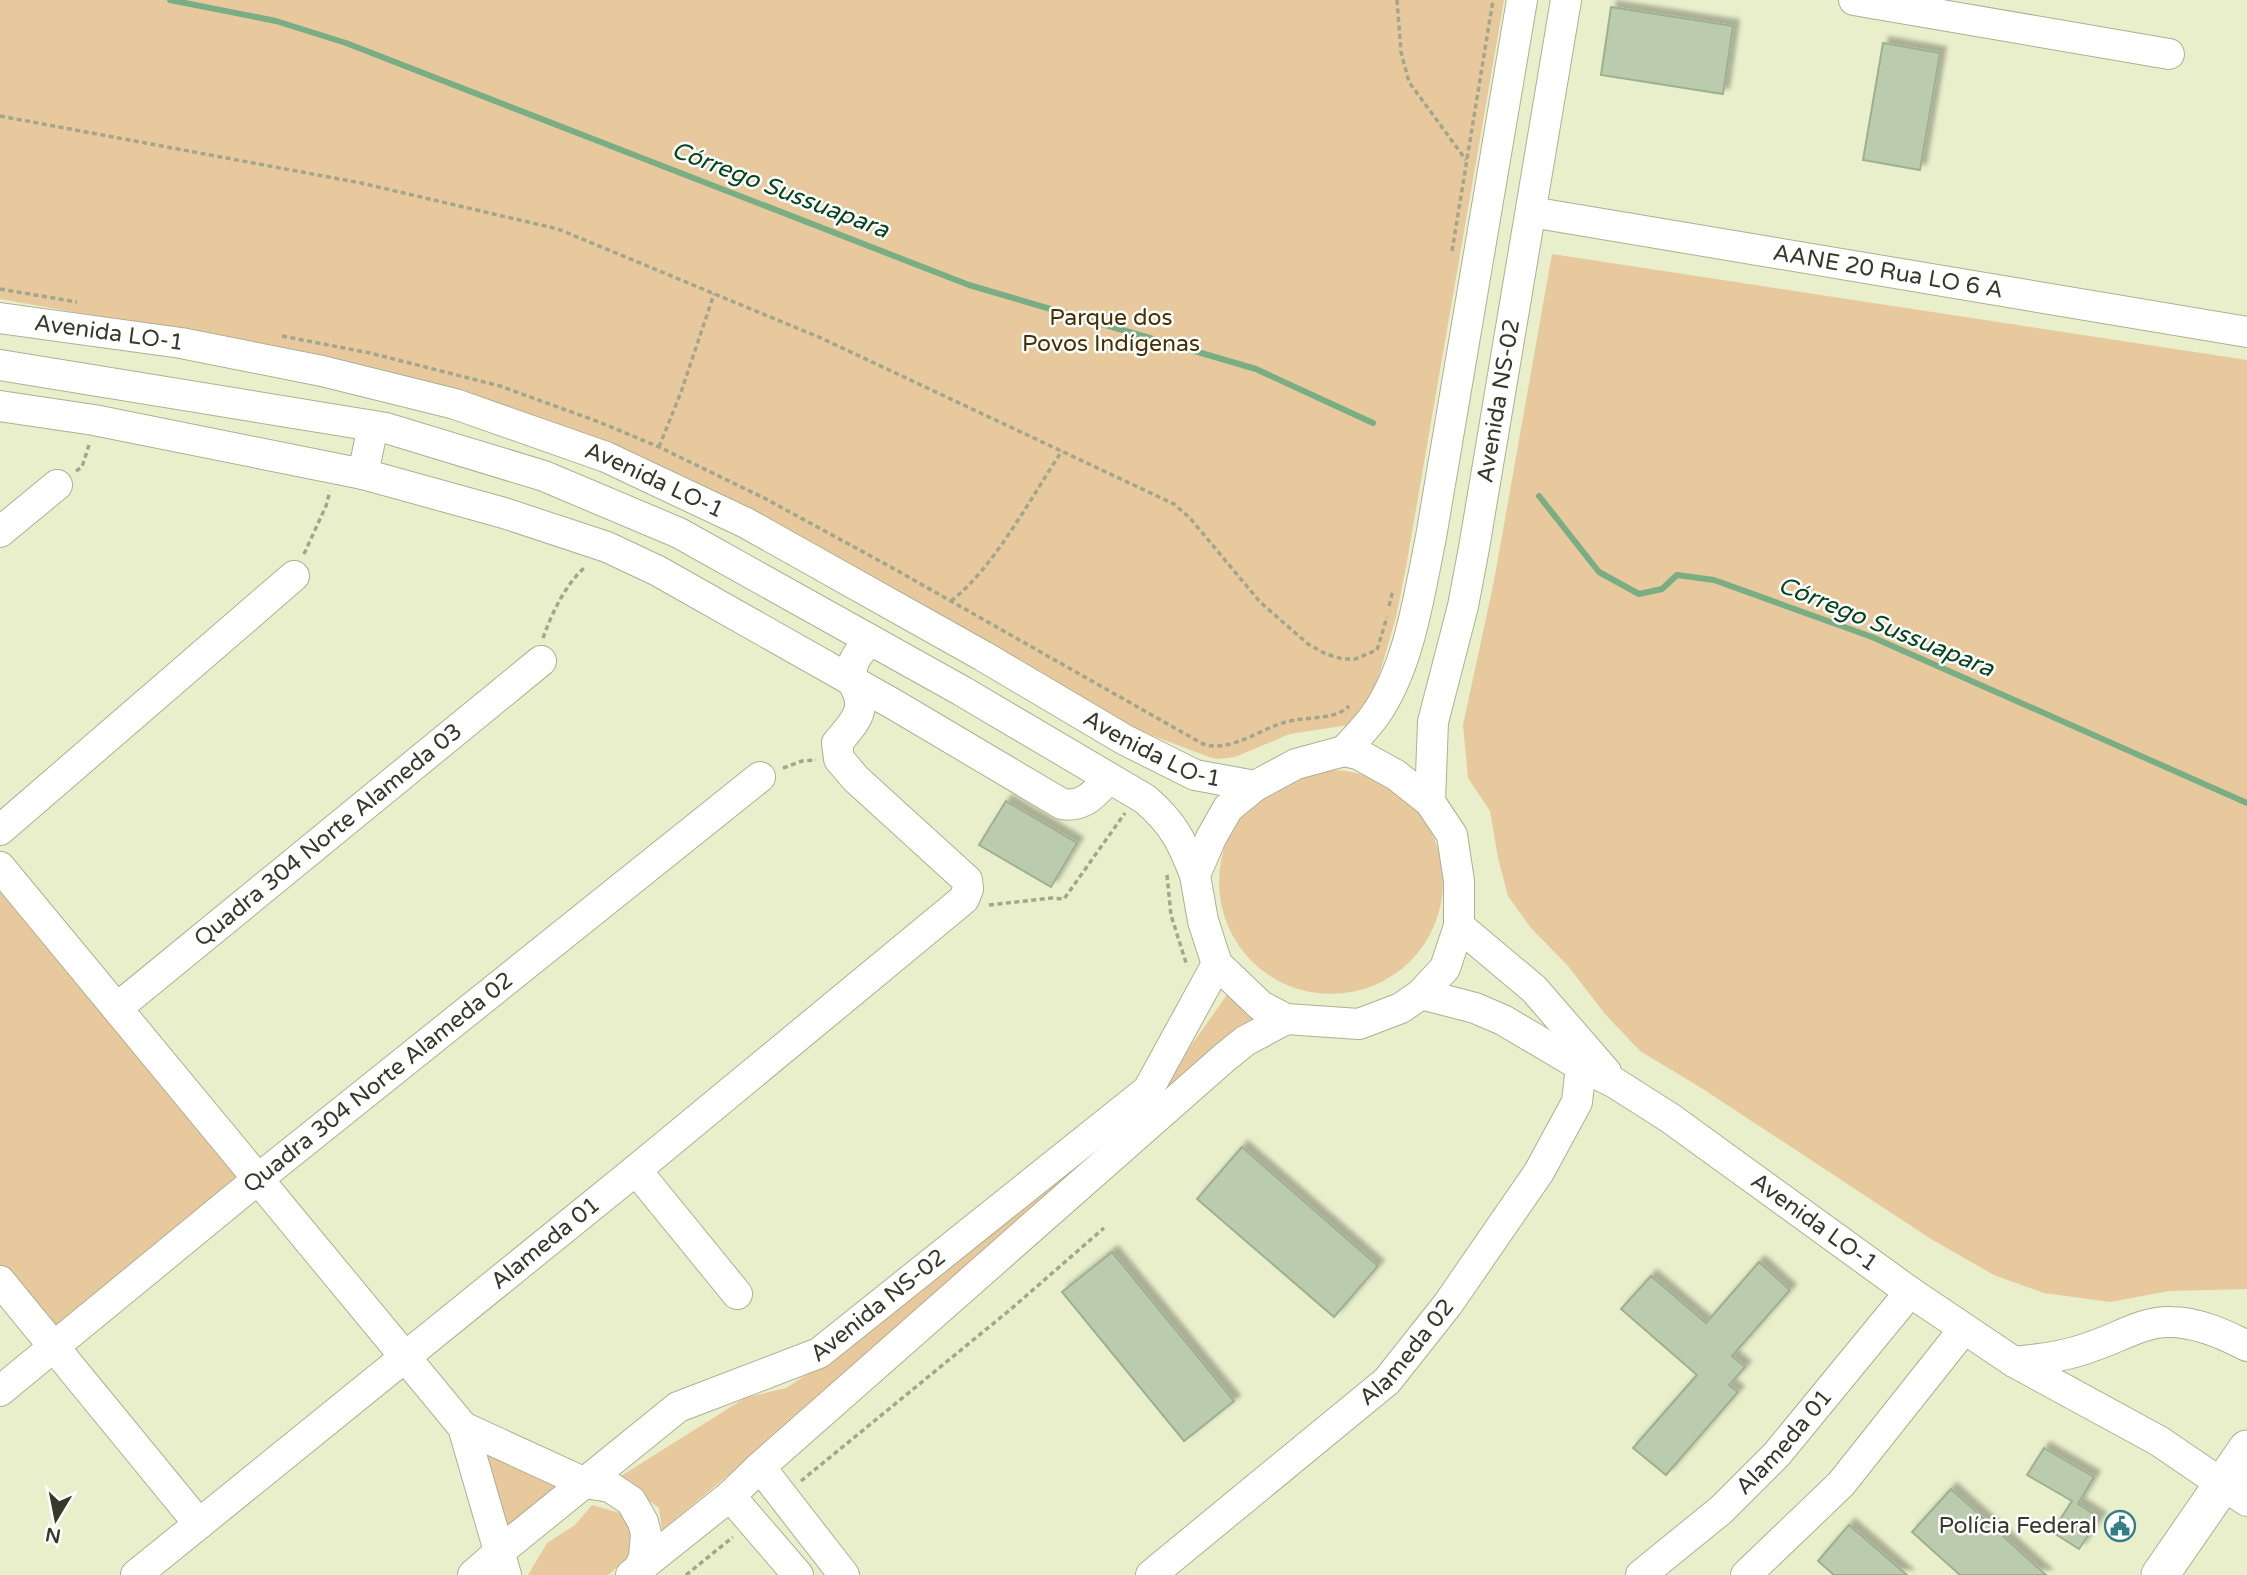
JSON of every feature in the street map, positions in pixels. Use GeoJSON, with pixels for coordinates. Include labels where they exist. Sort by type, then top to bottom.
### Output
{"type":"FeatureCollection","features":[{"type":"Feature","properties":{"kind":"main road"},"geometry":{"type":"LineString","coordinates":[[2160,1575],[2235,1494],[2247,1449]]}},
{"type":"Feature","properties":{"kind":"street","name":"Avenida NS-02"},"geometry":{"type":"LineString","coordinates":[[1345,751],[1377,713],[1402,657],[1419,596],[1436,511],[1522,0]]}},
{"type":"Feature","properties":{"kind":"street","name":"Avenida NS-02"},"geometry":{"type":"LineString","coordinates":[[1430,802],[1434,713],[1463,607],[1566,0]]}},
{"type":"Feature","properties":{"kind":"street"},"geometry":{"type":"LineString","coordinates":[[1854,0],[2169,54]]}},
{"type":"Feature","properties":{"kind":"street","name":"AANE 20 Rua LO 6 A"},"geometry":{"type":"LineString","coordinates":[[1531,212],[2247,332]]}},
{"type":"Feature","properties":{"kind":"street","name":"Avenida LO-1"},"geometry":{"type":"LineString","coordinates":[[0,318],[181,342],[322,370],[456,404],[606,457],[757,530],[984,656],[1125,740],[1195,775],[1255,786]]}},
{"type":"Feature","properties":{"kind":"street","name":"Avenida LO-1"},"geometry":{"type":"LineString","coordinates":[[0,365],[373,426],[544,476],[679,533],[916,666],[1103,785],[1144,799],[1165,816],[1181,839],[1180,873],[1203,921],[1217,964]]}},
{"type":"Feature","properties":{"kind":"street"},"geometry":{"type":"LineString","coordinates":[[41,413],[41,389],[48,373]]}},
{"type":"Feature","properties":{"kind":"street"},"geometry":{"type":"LineString","coordinates":[[94,420],[101,382]]}},
{"type":"Feature","properties":{"kind":"street"},"geometry":{"type":"LineString","coordinates":[[0,407],[94,420],[308,462],[416,487],[607,547],[658,571],[852,680],[1062,804],[1072,806],[1084,802],[1103,785]]}},
{"type":"Feature","properties":{"kind":"street"},"geometry":{"type":"LineString","coordinates":[[308,462],[317,417]]}},
{"type":"Feature","properties":{"kind":"street"},"geometry":{"type":"LineString","coordinates":[[350,472],[373,426]]}},
{"type":"Feature","properties":{"kind":"street"},"geometry":{"type":"LineString","coordinates":[[0,532],[57,485]]}},
{"type":"Feature","properties":{"kind":"street"},"geometry":{"type":"LineString","coordinates":[[607,547],[627,510]]}},
{"type":"Feature","properties":{"kind":"street"},"geometry":{"type":"LineString","coordinates":[[658,571],[679,533]]}},
{"type":"Feature","properties":{"kind":"street"},"geometry":{"type":"LineString","coordinates":[[0,830],[295,576]]}},
{"type":"Feature","properties":{"kind":"street"},"geometry":{"type":"LineString","coordinates":[[870,640],[854,659],[852,680],[859,694],[861,707],[837,743],[839,759],[856,779],[967,880],[968,889],[964,899],[952,910]]}},
{"type":"Feature","properties":{"kind":"street","name":"Quadra 304 Norte Alameda 03"},"geometry":{"type":"LineString","coordinates":[[117,1008],[541,661]]}},
{"type":"Feature","properties":{"kind":"street"},"geometry":{"type":"LineString","coordinates":[[895,705],[916,666]]}},
{"type":"Feature","properties":{"kind":"street"},"geometry":{"type":"LineString","coordinates":[[1180,873],[1211,838],[1228,808],[1255,786],[1296,764],[1345,751],[1358,754],[1396,775],[1430,802],[1452,835],[1459,881],[1459,926],[1445,968],[1421,994],[1401,1009],[1359,1024],[1286,1019],[1261,1006],[1217,964]]}},
{"type":"Feature","properties":{"kind":"street","name":"Quadra 304 Norte Alameda 02"},"geometry":{"type":"LineString","coordinates":[[0,1391],[258,1179],[761,777]]}},
{"type":"Feature","properties":{"kind":"street"},"geometry":{"type":"LineString","coordinates":[[0,867],[463,1427],[502,1563]]}},
{"type":"Feature","properties":{"kind":"street","name":"Alameda 01"},"geometry":{"type":"LineString","coordinates":[[136,1575],[952,910]]}},
{"type":"Feature","properties":{"kind":"street","name":"Avenida LO-1"},"geometry":{"type":"LineString","coordinates":[[1459,926],[1534,989],[1615,1083]]}},
{"type":"Feature","properties":{"kind":"street","name":"Avenida NS-02"},"geometry":{"type":"LineString","coordinates":[[473,1575],[502,1563],[585,1483],[678,1408],[819,1353],[1149,1090],[1217,964]]}},
{"type":"Feature","properties":{"kind":"street","name":"Avenida LO-1"},"geometry":{"type":"LineString","coordinates":[[1421,994],[1475,1008],[1503,1020],[1615,1083],[1670,1118],[1964,1329],[2014,1362],[2159,1441],[2235,1494]]}},
{"type":"Feature","properties":{"kind":"street","name":"Avenida NS-02"},"geometry":{"type":"LineString","coordinates":[[635,1572],[730,1496],[760,1466],[1224,1058],[1245,1041],[1286,1019]]}},
{"type":"Feature","properties":{"kind":"street","name":"Alameda 02"},"geometry":{"type":"LineString","coordinates":[[1151,1575],[1387,1381],[1448,1304],[1539,1172],[1577,1102],[1581,1066]]}},
{"type":"Feature","properties":{"kind":"street"},"geometry":{"type":"LineString","coordinates":[[636,1170],[737,1294]]}},
{"type":"Feature","properties":{"kind":"street"},"geometry":{"type":"LineString","coordinates":[[0,1281],[199,1524]]}},
{"type":"Feature","properties":{"kind":"street","name":"Alameda 01"},"geometry":{"type":"LineString","coordinates":[[1641,1575],[1721,1510],[1777,1454],[1910,1292]]}},
{"type":"Feature","properties":{"kind":"street"},"geometry":{"type":"LineString","coordinates":[[2014,1362],[2056,1357],[2093,1347],[2127,1332],[2171,1322],[2216,1332],[2247,1346]]}},
{"type":"Feature","properties":{"kind":"street"},"geometry":{"type":"LineString","coordinates":[[1746,1575],[1841,1484],[1964,1329]]}},
{"type":"Feature","properties":{"kind":"street"},"geometry":{"type":"LineString","coordinates":[[463,1427],[585,1483],[610,1487],[621,1493],[638,1511],[646,1534],[644,1558],[635,1572]]}},
{"type":"Feature","properties":{"kind":"street"},"geometry":{"type":"LineString","coordinates":[[760,1466],[844,1575]]}},
{"type":"Feature","properties":{"kind":"street"},"geometry":{"type":"LineString","coordinates":[[730,1496],[798,1575]]}},
{"type":"Feature","properties":{"kind":"path"},"geometry":{"type":"LineString","coordinates":[[1397,0],[1401,52],[1409,82],[1466,160]]}},
{"type":"Feature","properties":{"kind":"path"},"geometry":{"type":"LineString","coordinates":[[1452,255],[1493,0]]}},
{"type":"Feature","properties":{"kind":"path"},"geometry":{"type":"LineString","coordinates":[[0,116],[361,183],[527,220],[590,241],[821,338],[1180,509],[1261,602],[1297,636],[1318,651],[1343,659],[1355,659],[1377,650]]}},
{"type":"Feature","properties":{"kind":"path"},"geometry":{"type":"LineString","coordinates":[[659,447],[681,392],[714,293]]}},
{"type":"Feature","properties":{"kind":"path"},"geometry":{"type":"LineString","coordinates":[[57,485],[82,467],[94,420]]}},
{"type":"Feature","properties":{"kind":"path"},"geometry":{"type":"LineString","coordinates":[[951,601],[969,588],[987,565],[1062,451]]}},
{"type":"Feature","properties":{"kind":"path"},"geometry":{"type":"LineString","coordinates":[[295,576],[326,506],[350,472]]}},
{"type":"Feature","properties":{"kind":"path"},"geometry":{"type":"LineString","coordinates":[[541,661],[542,640],[549,621],[581,570],[607,547]]}},
{"type":"Feature","properties":{"kind":"path"},"geometry":{"type":"LineString","coordinates":[[1375,656],[1395,581]]}},
{"type":"Feature","properties":{"kind":"path"},"geometry":{"type":"LineString","coordinates":[[1198,742],[1209,746],[1224,746],[1288,721],[1339,714],[1352,702]]}},
{"type":"Feature","properties":{"kind":"path"},"geometry":{"type":"LineString","coordinates":[[761,777],[802,761],[839,759]]}},
{"type":"Feature","properties":{"kind":"path"},"geometry":{"type":"LineString","coordinates":[[1103,785],[1135,818]]}},
{"type":"Feature","properties":{"kind":"path"},"geometry":{"type":"LineString","coordinates":[[952,910],[1063,899],[1126,811]]}},
{"type":"Feature","properties":{"kind":"path"},"geometry":{"type":"LineString","coordinates":[[1180,873],[1171,915],[1188,976]]}},
{"type":"Feature","properties":{"kind":"path"},"geometry":{"type":"LineString","coordinates":[[783,1496],[1011,1309],[1104,1228]]}},
{"type":"Feature","properties":{"kind":"path"},"geometry":{"type":"LineString","coordinates":[[685,1575],[752,1521]]}},
{"type":"Feature","properties":{"kind":"green space","name":"Parque dos Povos Indígenas"},"geometry":{"type":"Polygon","coordinates":[[[0,0],[1504,0],[1406,567],[1396,617],[1370,699],[1348,725],[1290,734],[1235,757],[1209,757],[1135,729],[917,602],[849,572],[747,513],[193,333],[0,299],[0,0]]]}},
{"type":"Feature","properties":{"kind":"green space"},"geometry":{"type":"Polygon","coordinates":[[[1552,254],[2247,360],[2247,1289],[2169,1291],[2110,1302],[2044,1293],[1994,1275],[1931,1239],[1703,1089],[1640,1051],[1605,1014],[1568,966],[1531,928],[1508,896],[1490,811],[1468,778],[1463,725],[1494,581],[1552,254]]]}},
{"type":"Feature","properties":{"kind":"green space"},"geometry":{"type":"Polygon","coordinates":[[[1331,770],[1353,772],[1384,783],[1410,803],[1430,829],[1441,860],[1441,904],[1430,935],[1410,961],[1384,981],[1353,992],[1331,994],[1309,992],[1278,981],[1252,961],[1232,935],[1221,904],[1219,882],[1221,860],[1232,829],[1252,803],[1278,783],[1309,772],[1331,770]]]}},
{"type":"Feature","properties":{"kind":"green space"},"geometry":{"type":"Polygon","coordinates":[[[0,875],[246,1177],[55,1334],[0,1269],[0,875]]]}},
{"type":"Feature","properties":{"kind":"green space"},"geometry":{"type":"Polygon","coordinates":[[[1227,995],[1262,1022],[662,1530],[659,1508],[621,1476],[745,1398],[786,1388],[856,1343],[1155,1096],[1227,995]]]}},
{"type":"Feature","properties":{"kind":"green space"},"geometry":{"type":"Polygon","coordinates":[[[463,1427],[585,1483],[499,1552],[463,1427]]]}},
{"type":"Feature","properties":{"kind":"green space"},"geometry":{"type":"Polygon","coordinates":[[[592,1505],[623,1514],[634,1533],[627,1559],[608,1575],[528,1575],[547,1543],[575,1525],[592,1505]]]}},
{"type":"Feature","properties":{"kind":"building"},"geometry":{"type":"Polygon","coordinates":[[[1611,7],[1733,26],[1723,94],[1601,75],[1611,7]]]}},
{"type":"Feature","properties":{"kind":"building"},"geometry":{"type":"Polygon","coordinates":[[[1883,43],[1940,53],[1920,170],[1863,160],[1883,43]]]}},
{"type":"Feature","properties":{"kind":"building"},"geometry":{"type":"Polygon","coordinates":[[[1006,801],[1077,843],[1051,887],[979,845],[1006,801]]]}},
{"type":"Feature","properties":{"kind":"building"},"geometry":{"type":"Polygon","coordinates":[[[1242,1147],[1378,1266],[1334,1317],[1197,1199],[1242,1147]]]}},
{"type":"Feature","properties":{"kind":"building"},"geometry":{"type":"Polygon","coordinates":[[[1112,1252],[1234,1401],[1184,1441],[1062,1292],[1112,1252]]]}},
{"type":"Feature","properties":{"kind":"building"},"geometry":{"type":"Polygon","coordinates":[[[1759,1262],[1790,1290],[1732,1356],[1745,1367],[1729,1385],[1738,1392],[1666,1475],[1633,1448],[1697,1375],[1621,1309],[1651,1276],[1706,1323],[1759,1262]]]}},
{"type":"Feature","properties":{"kind":"building"},"geometry":{"type":"Polygon","coordinates":[[[2044,1448],[2094,1477],[2078,1504],[2100,1518],[2079,1549],[2052,1532],[2072,1501],[2027,1475],[2044,1448]]]}},
{"type":"Feature","properties":{"kind":"building"},"geometry":{"type":"Polygon","coordinates":[[[1951,1489],[2046,1575],[1960,1575],[1912,1532],[1951,1489]]]}},
{"type":"Feature","properties":{"kind":"building"},"geometry":{"type":"Polygon","coordinates":[[[1849,1525],[1907,1575],[1834,1575],[1818,1561],[1849,1525]]]}},
{"type":"Feature","properties":{"kind":"waterway","name":"Córrego Sussuapara"},"geometry":{"type":"LineString","coordinates":[[170,0],[276,21],[346,43],[969,285],[1256,369],[1373,423]]}},
{"type":"Feature","properties":{"kind":"waterway","name":"Córrego Sussuapara"},"geometry":{"type":"LineString","coordinates":[[1539,496],[1599,572],[1639,594],[1662,589],[1677,575],[1714,580],[1872,637],[2247,803]]}},
{"type":"Feature","properties":{"kind":"place","name":"Polícia Federal"},"geometry":{"type":"Point","coordinates":[2120,1526]}}]}
